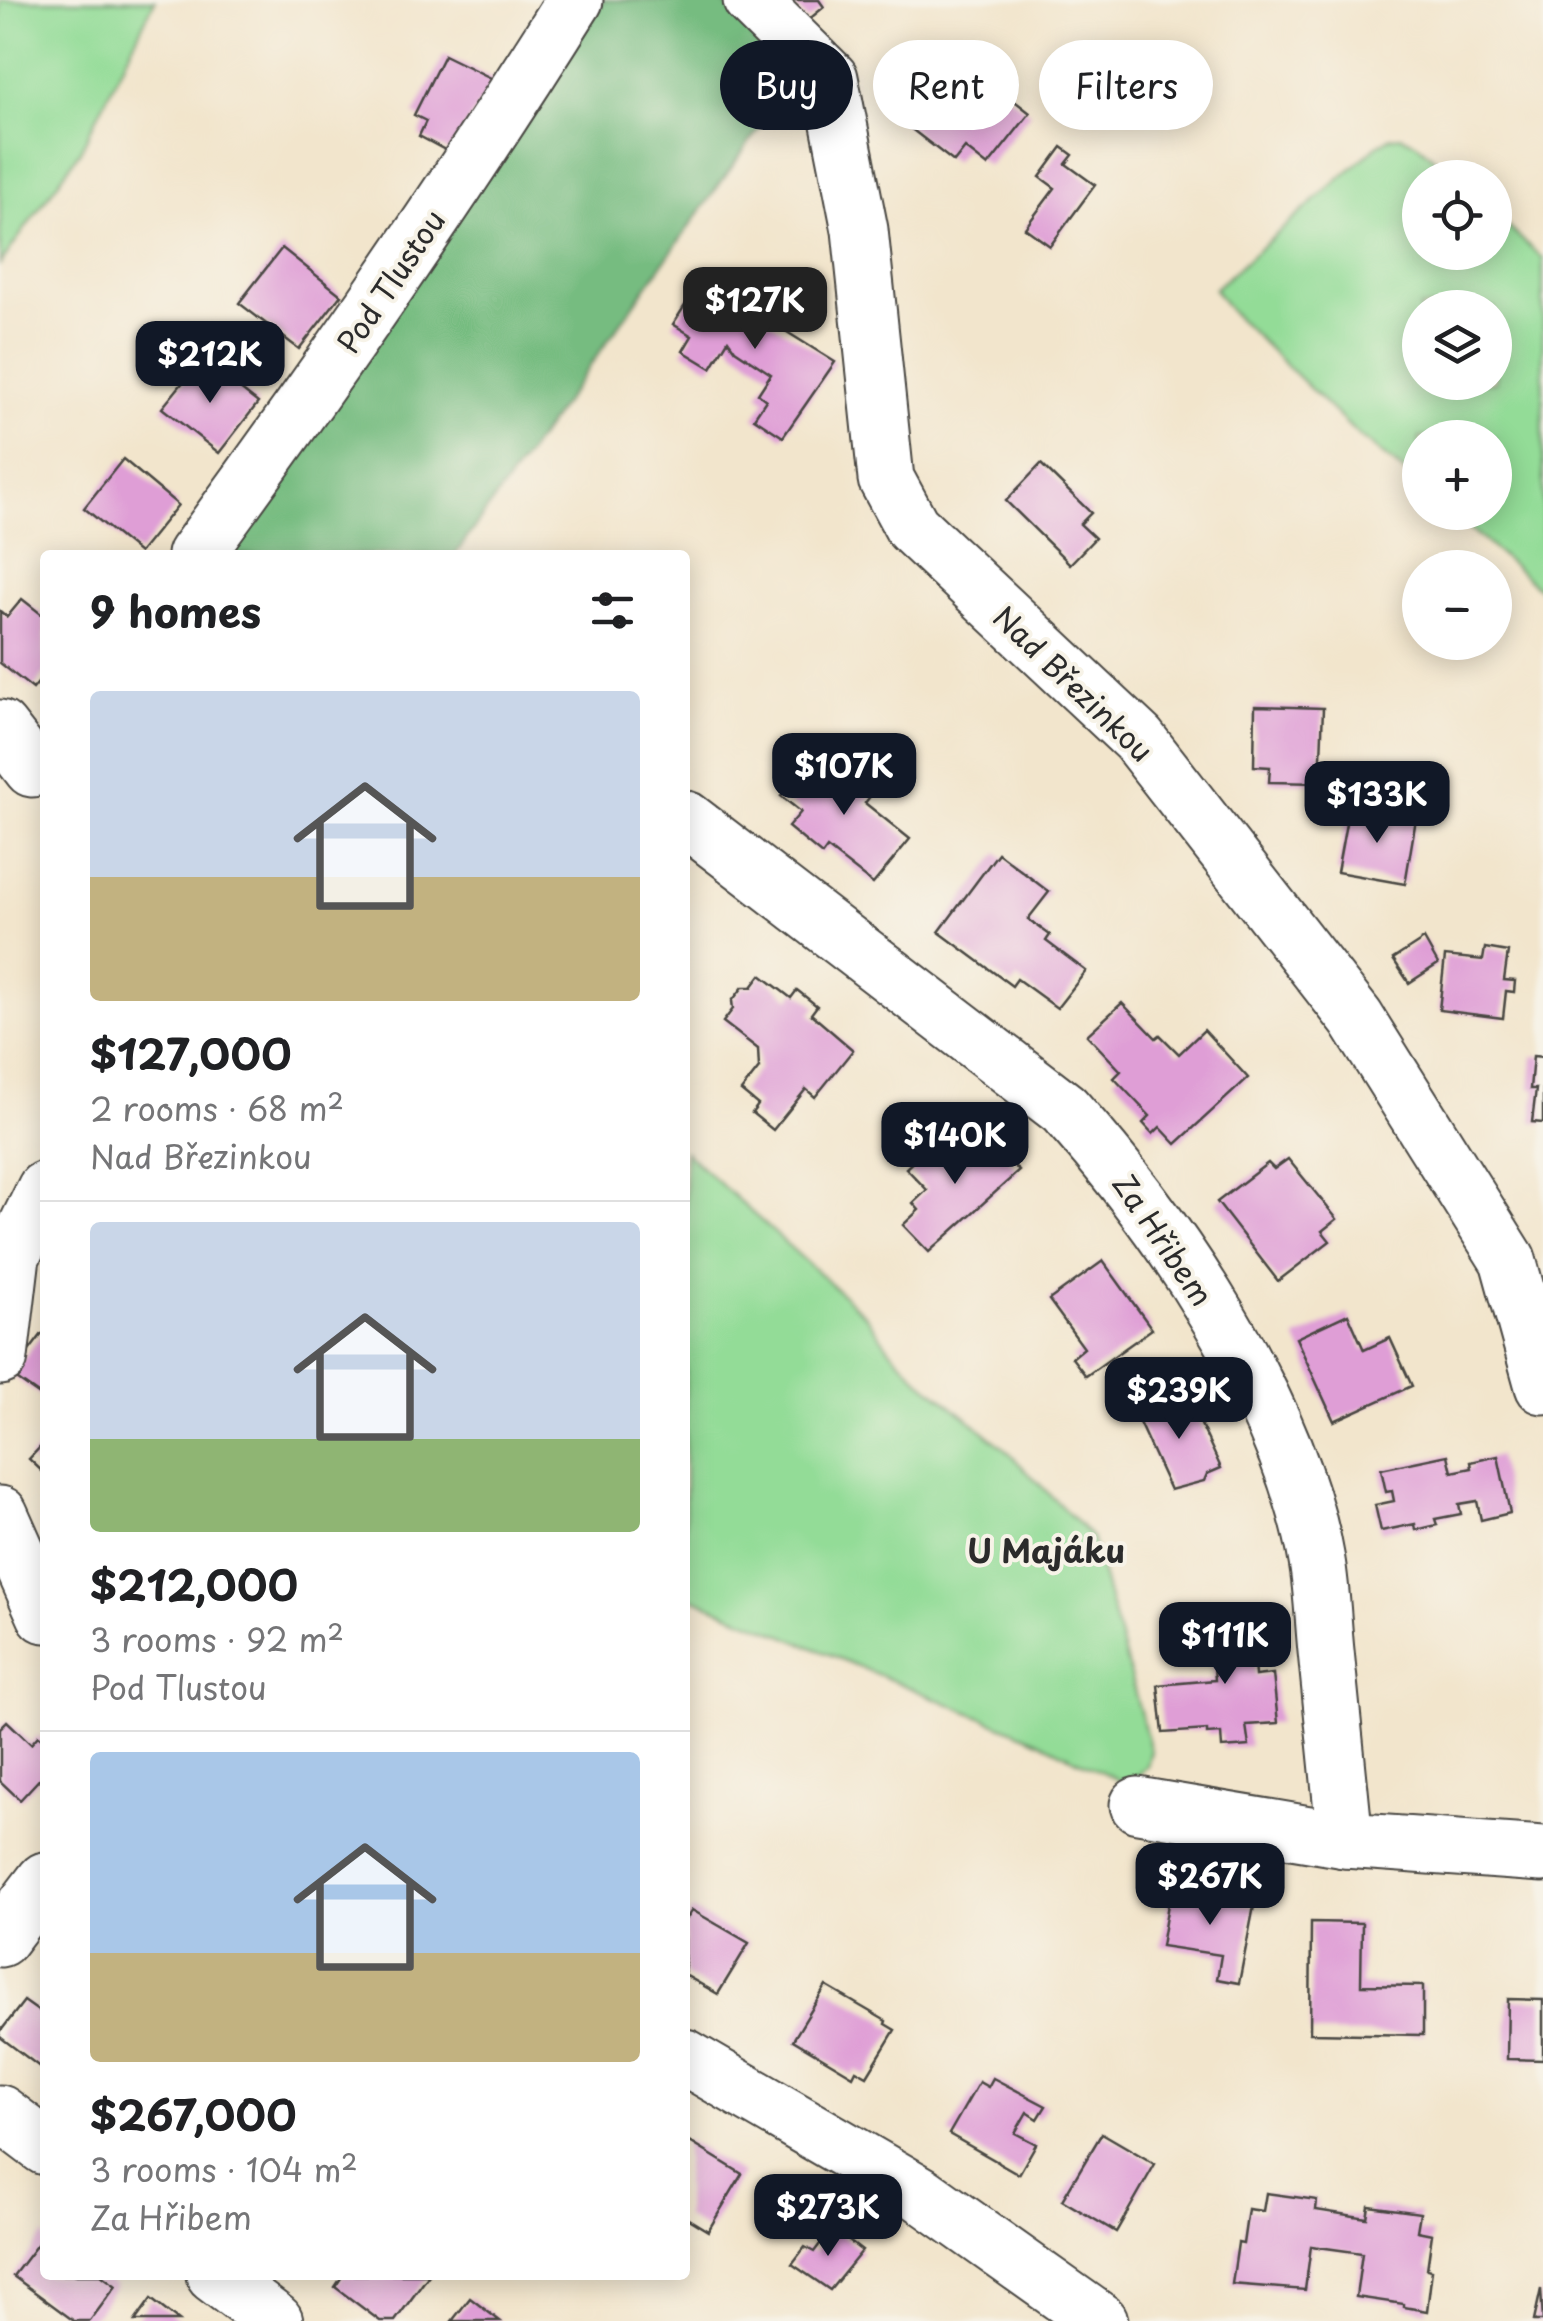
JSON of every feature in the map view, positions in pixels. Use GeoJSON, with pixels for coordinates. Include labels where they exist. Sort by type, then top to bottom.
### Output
{"type":"FeatureCollection","features":[{"type":"Feature","properties":{"kind":"street","name":"Pod Tlustou"},"geometry":{"type":"LineString","coordinates":[[199,550],[309,399],[575,0]]}},
{"type":"Feature","properties":{"kind":"street","name":"Nad Březinkou"},"geometry":{"type":"LineString","coordinates":[[751,0],[830,78],[860,230],[886,479],[912,528],[1138,738],[1356,1018],[1508,1260],[1543,1386]]}},
{"type":"Feature","properties":{"kind":"street","name":"Za Hřibem"},"geometry":{"type":"LineString","coordinates":[[690,822],[1064,1109],[1109,1158],[1186,1264],[1248,1370],[1291,1467],[1316,1559],[1346,1840]]}},
{"type":"Feature","properties":{"kind":"street"},"geometry":{"type":"LineString","coordinates":[[0,1356],[12,1256],[40,1199]]}},
{"type":"Feature","properties":{"kind":"street"},"geometry":{"type":"LineString","coordinates":[[0,1514],[40,1604]]}},
{"type":"Feature","properties":{"kind":"street"},"geometry":{"type":"LineString","coordinates":[[1138,1805],[1346,1840],[1543,1854]]}},
{"type":"Feature","properties":{"kind":"street"},"geometry":{"type":"LineString","coordinates":[[0,1940],[40,1887]]}},
{"type":"Feature","properties":{"kind":"street"},"geometry":{"type":"LineString","coordinates":[[690,2060],[921,2194],[1100,2321]]}},
{"type":"Feature","properties":{"kind":"street"},"geometry":{"type":"LineString","coordinates":[[0,2112],[40,2143]]}},
{"type":"Feature","properties":{"kind":"street"},"geometry":{"type":"LineString","coordinates":[[221,2280],[275,2321]]}},
{"type":"Feature","properties":{"kind":"green space"},"geometry":{"type":"Polygon","coordinates":[[[0,0],[155,0],[80,151],[0,264],[0,0]]]}},
{"type":"Feature","properties":{"kind":"green space"},"geometry":{"type":"Polygon","coordinates":[[[603,0],[720,0],[766,40],[720,40],[720,130],[758,130],[459,550],[219,550],[323,410],[603,0]]]}},
{"type":"Feature","properties":{"kind":"green space"},"geometry":{"type":"Polygon","coordinates":[[[1401,136],[1417,143],[1436,160],[1402,160],[1402,270],[1512,270],[1512,231],[1543,259],[1543,592],[1512,565],[1512,550],[1495,550],[1472,530],[1512,530],[1512,420],[1402,420],[1402,470],[1359,436],[1229,310],[1214,289],[1377,146],[1401,136]]]}},
{"type":"Feature","properties":{"kind":"green space"},"geometry":{"type":"Polygon","coordinates":[[[690,1157],[866,1316],[889,1348],[920,1380],[1004,1448],[1092,1538],[1151,1751],[1147,1766],[1129,1785],[1034,1739],[690,1597],[690,1157]]]}},
{"type":"Feature","properties":{"kind":"building"},"geometry":{"type":"Polygon","coordinates":[[[790,0],[819,0],[824,7],[807,21],[790,0]]]}},
{"type":"Feature","properties":{"kind":"building"},"geometry":{"type":"Polygon","coordinates":[[[444,55],[495,80],[449,152],[419,136],[426,121],[414,115],[444,55]]]}},
{"type":"Feature","properties":{"kind":"building"},"geometry":{"type":"Polygon","coordinates":[[[1019,104],[1030,113],[1019,127],[1019,104]]]}},
{"type":"Feature","properties":{"kind":"building"},"geometry":{"type":"Polygon","coordinates":[[[913,130],[1017,130],[988,166],[965,148],[954,162],[913,130]]]}},
{"type":"Feature","properties":{"kind":"building"},"geometry":{"type":"Polygon","coordinates":[[[1062,147],[1073,155],[1066,164],[1095,185],[1050,246],[1025,228],[1055,188],[1040,177],[1062,147]]]}},
{"type":"Feature","properties":{"kind":"building"},"geometry":{"type":"Polygon","coordinates":[[[282,248],[341,295],[299,349],[239,303],[282,248]]]}},
{"type":"Feature","properties":{"kind":"building"},"geometry":{"type":"Polygon","coordinates":[[[702,279],[835,362],[783,437],[754,418],[766,400],[758,394],[771,374],[735,350],[728,340],[711,368],[683,351],[692,336],[673,324],[702,279]]]}},
{"type":"Feature","properties":{"kind":"building"},"geometry":{"type":"Polygon","coordinates":[[[202,359],[258,403],[219,453],[162,408],[202,359]]]}},
{"type":"Feature","properties":{"kind":"building"},"geometry":{"type":"Polygon","coordinates":[[[123,459],[178,505],[141,550],[135,550],[84,508],[123,459]]]}},
{"type":"Feature","properties":{"kind":"building"},"geometry":{"type":"Polygon","coordinates":[[[1041,464],[1091,513],[1080,524],[1095,538],[1070,564],[1006,501],[1041,464]]]}},
{"type":"Feature","properties":{"kind":"building"},"geometry":{"type":"Polygon","coordinates":[[[22,599],[40,613],[40,680],[33,689],[0,663],[0,611],[7,617],[22,599]]]}},
{"type":"Feature","properties":{"kind":"building"},"geometry":{"type":"Polygon","coordinates":[[[1255,706],[1323,708],[1320,783],[1269,782],[1270,767],[1254,766],[1255,706]]]}},
{"type":"Feature","properties":{"kind":"building"},"geometry":{"type":"Polygon","coordinates":[[[844,758],[878,786],[865,803],[910,839],[873,884],[827,848],[822,855],[788,827],[801,812],[781,796],[811,759],[831,775],[844,758]]]}},
{"type":"Feature","properties":{"kind":"building"},"geometry":{"type":"Polygon","coordinates":[[[1349,807],[1416,819],[1405,884],[1337,872],[1349,807]]]}},
{"type":"Feature","properties":{"kind":"building"},"geometry":{"type":"Polygon","coordinates":[[[998,853],[1049,892],[1028,919],[1050,935],[1046,941],[1086,971],[1057,1008],[1017,979],[1012,986],[939,932],[998,853]]]}},
{"type":"Feature","properties":{"kind":"building"},"geometry":{"type":"Polygon","coordinates":[[[1424,939],[1438,964],[1409,983],[1393,959],[1424,939]]]}},
{"type":"Feature","properties":{"kind":"building"},"geometry":{"type":"Polygon","coordinates":[[[1485,948],[1508,952],[1504,980],[1515,981],[1514,992],[1506,991],[1503,1018],[1439,1010],[1445,956],[1483,960],[1485,948]]]}},
{"type":"Feature","properties":{"kind":"building"},"geometry":{"type":"Polygon","coordinates":[[[761,975],[791,998],[797,990],[817,1006],[811,1014],[853,1050],[815,1097],[806,1089],[773,1130],[752,1113],[758,1105],[741,1091],[759,1068],[758,1049],[723,1022],[743,987],[752,987],[761,975]]]}},
{"type":"Feature","properties":{"kind":"building"},"geometry":{"type":"Polygon","coordinates":[[[1122,1003],[1156,1038],[1160,1035],[1179,1054],[1204,1030],[1248,1078],[1176,1144],[1160,1127],[1153,1134],[1143,1123],[1150,1116],[1114,1078],[1121,1071],[1087,1035],[1122,1003]]]}},
{"type":"Feature","properties":{"kind":"building"},"geometry":{"type":"Polygon","coordinates":[[[1533,1056],[1543,1057],[1543,1123],[1532,1122],[1536,1089],[1530,1089],[1533,1056]]]}},
{"type":"Feature","properties":{"kind":"building"},"geometry":{"type":"Polygon","coordinates":[[[981,1130],[1019,1171],[929,1252],[903,1225],[919,1210],[913,1203],[927,1190],[906,1168],[940,1137],[961,1159],[977,1144],[972,1139],[981,1130]]]}},
{"type":"Feature","properties":{"kind":"building"},"geometry":{"type":"Polygon","coordinates":[[[1288,1159],[1337,1219],[1322,1231],[1330,1241],[1278,1281],[1217,1202],[1268,1163],[1274,1169],[1288,1159]]]}},
{"type":"Feature","properties":{"kind":"building"},"geometry":{"type":"Polygon","coordinates":[[[1103,1261],[1152,1329],[1086,1376],[1072,1358],[1084,1348],[1049,1300],[1103,1261]]]}},
{"type":"Feature","properties":{"kind":"building"},"geometry":{"type":"Polygon","coordinates":[[[1348,1314],[1364,1350],[1390,1338],[1412,1386],[1334,1421],[1296,1338],[1348,1314]]]}},
{"type":"Feature","properties":{"kind":"building"},"geometry":{"type":"Polygon","coordinates":[[[40,1337],[40,1395],[11,1375],[40,1337]]]}},
{"type":"Feature","properties":{"kind":"building"},"geometry":{"type":"Polygon","coordinates":[[[1183,1391],[1194,1396],[1199,1406],[1196,1414],[1221,1468],[1207,1474],[1204,1481],[1170,1490],[1137,1418],[1169,1403],[1172,1396],[1183,1391]]]}},
{"type":"Feature","properties":{"kind":"building"},"geometry":{"type":"Polygon","coordinates":[[[40,1447],[40,1469],[29,1459],[40,1447]]]}},
{"type":"Feature","properties":{"kind":"building"},"geometry":{"type":"Polygon","coordinates":[[[1448,1455],[1452,1472],[1472,1468],[1471,1462],[1498,1456],[1510,1513],[1481,1520],[1477,1501],[1459,1504],[1461,1514],[1435,1519],[1437,1525],[1416,1530],[1415,1524],[1381,1531],[1375,1505],[1394,1501],[1392,1491],[1386,1492],[1381,1469],[1448,1455]]]}},
{"type":"Feature","properties":{"kind":"building"},"geometry":{"type":"Polygon","coordinates":[[[1257,1611],[1261,1661],[1254,1662],[1255,1676],[1273,1674],[1278,1723],[1246,1725],[1249,1746],[1222,1748],[1221,1733],[1207,1734],[1207,1730],[1163,1733],[1158,1685],[1215,1680],[1210,1616],[1257,1611]]]}},
{"type":"Feature","properties":{"kind":"building"},"geometry":{"type":"Polygon","coordinates":[[[7,1721],[31,1744],[40,1738],[40,1778],[20,1800],[0,1781],[0,1728],[7,1721]]]}},
{"type":"Feature","properties":{"kind":"building"},"geometry":{"type":"Polygon","coordinates":[[[1185,1889],[1233,1897],[1233,1902],[1254,1906],[1239,1983],[1217,1979],[1221,1955],[1161,1946],[1170,1892],[1184,1894],[1185,1889]]]}},
{"type":"Feature","properties":{"kind":"building"},"geometry":{"type":"Polygon","coordinates":[[[692,1910],[749,1943],[718,1994],[690,1978],[692,1910]]]}},
{"type":"Feature","properties":{"kind":"building"},"geometry":{"type":"Polygon","coordinates":[[[1311,1922],[1362,1923],[1361,1985],[1423,1986],[1423,2035],[1310,2033],[1311,1922]]]}},
{"type":"Feature","properties":{"kind":"building"},"geometry":{"type":"Polygon","coordinates":[[[826,1986],[895,2030],[867,2076],[856,2070],[853,2076],[793,2040],[826,1986]]]}},
{"type":"Feature","properties":{"kind":"building"},"geometry":{"type":"Polygon","coordinates":[[[1508,1999],[1543,2000],[1543,2060],[1507,2059],[1508,1999]]]}},
{"type":"Feature","properties":{"kind":"building"},"geometry":{"type":"Polygon","coordinates":[[[24,2001],[40,2012],[40,2067],[0,2037],[24,2001]]]}},
{"type":"Feature","properties":{"kind":"building"},"geometry":{"type":"Polygon","coordinates":[[[993,2078],[1046,2106],[1038,2119],[1027,2112],[1015,2133],[1036,2144],[1019,2174],[949,2134],[979,2082],[988,2087],[993,2078]]]}},
{"type":"Feature","properties":{"kind":"building"},"geometry":{"type":"Polygon","coordinates":[[[1102,2133],[1155,2164],[1116,2232],[1062,2200],[1102,2133]]]}},
{"type":"Feature","properties":{"kind":"building"},"geometry":{"type":"Polygon","coordinates":[[[690,2142],[742,2174],[708,2231],[690,2220],[690,2142]]]}},
{"type":"Feature","properties":{"kind":"building"},"geometry":{"type":"Polygon","coordinates":[[[1266,2193],[1317,2200],[1316,2210],[1367,2218],[1369,2206],[1420,2213],[1417,2231],[1432,2234],[1427,2311],[1356,2297],[1362,2253],[1311,2246],[1305,2290],[1232,2284],[1248,2209],[1263,2211],[1266,2193]]]}},
{"type":"Feature","properties":{"kind":"building"},"geometry":{"type":"Polygon","coordinates":[[[832,2228],[862,2251],[830,2290],[792,2264],[805,2247],[814,2252],[832,2228]]]}},
{"type":"Feature","properties":{"kind":"building"},"geometry":{"type":"Polygon","coordinates":[[[40,2241],[40,2280],[108,2280],[116,2286],[90,2321],[74,2321],[13,2276],[40,2241]]]}},
{"type":"Feature","properties":{"kind":"building"},"geometry":{"type":"Polygon","coordinates":[[[340,2280],[425,2280],[395,2321],[380,2321],[335,2287],[340,2280]]]}},
{"type":"Feature","properties":{"kind":"building"},"geometry":{"type":"Polygon","coordinates":[[[1541,2289],[1543,2321],[1534,2321],[1541,2289]]]}},
{"type":"Feature","properties":{"kind":"building"},"geometry":{"type":"Polygon","coordinates":[[[470,2298],[500,2321],[452,2321],[470,2298]]]}},
{"type":"Feature","properties":{"kind":"building"},"geometry":{"type":"Polygon","coordinates":[[[151,2299],[179,2321],[135,2321],[151,2299]]]}},
{"type":"Feature","properties":{"kind":"district","name":"U Majáku"},"geometry":{"type":"Point","coordinates":[1046,1550]}}]}
